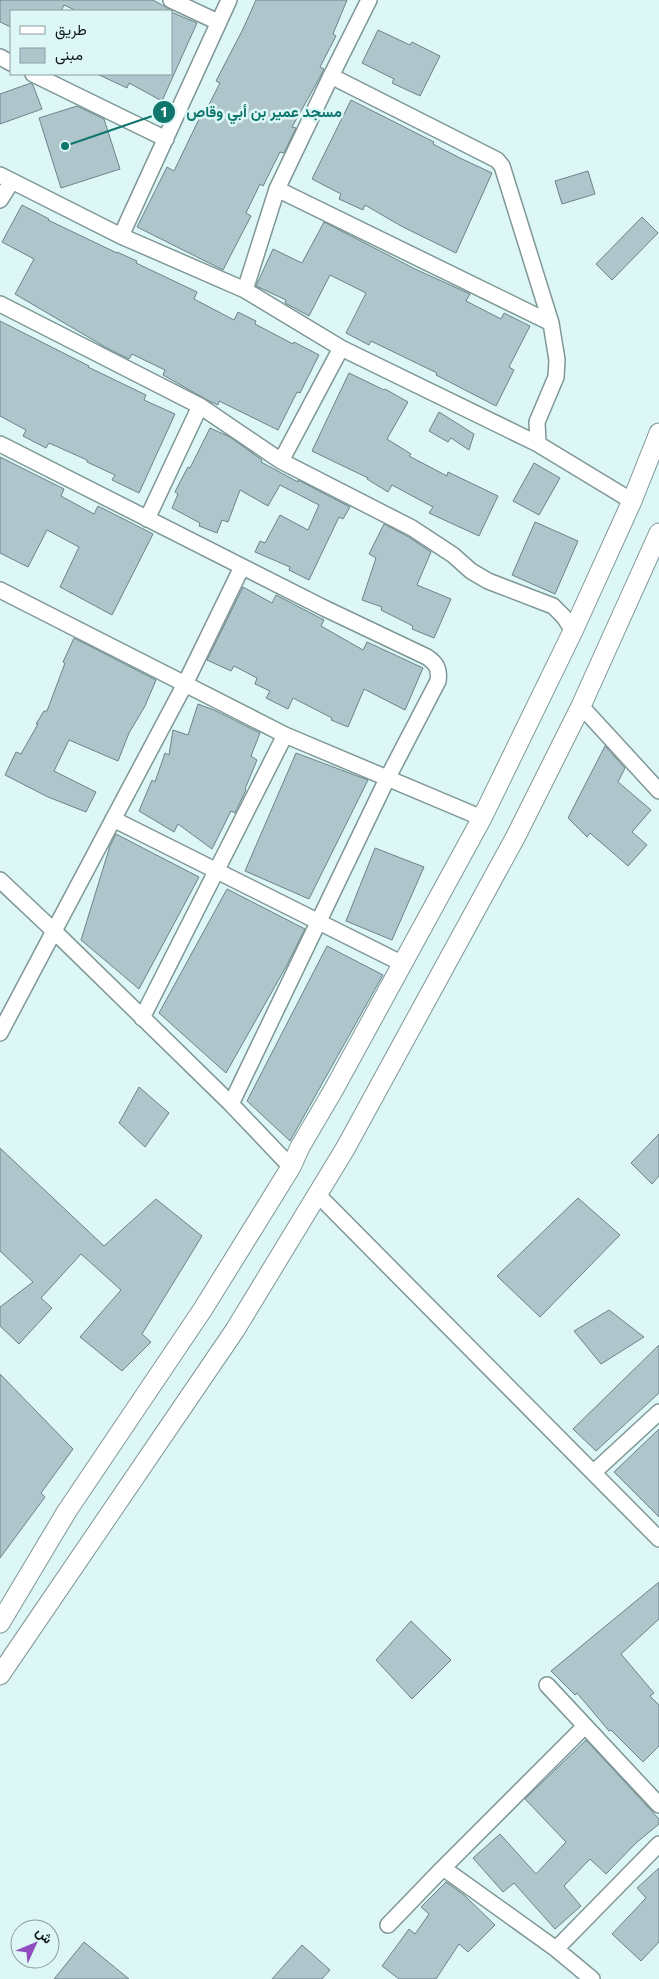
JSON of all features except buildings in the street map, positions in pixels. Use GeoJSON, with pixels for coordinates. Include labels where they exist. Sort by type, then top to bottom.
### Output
{"type":"FeatureCollection","features":[{"type":"Feature","properties":{"kind":"main road"},"geometry":{"type":"LineString","coordinates":[[2,1618],[67,1511],[203,1309],[291,1167],[300,1147],[482,818],[573,631],[632,500],[659,433]]}},
{"type":"Feature","properties":{"kind":"main road"},"geometry":{"type":"LineString","coordinates":[[1,1673],[235,1330],[318,1195],[516,836],[581,706],[659,533]]}},
{"type":"Feature","properties":{"kind":"street"},"geometry":{"type":"LineString","coordinates":[[171,0],[218,22]]}},
{"type":"Feature","properties":{"kind":"street"},"geometry":{"type":"LineString","coordinates":[[122,236],[229,0]]}},
{"type":"Feature","properties":{"kind":"street"},"geometry":{"type":"LineString","coordinates":[[245,290],[278,189],[369,0]]}},
{"type":"Feature","properties":{"kind":"street"},"geometry":{"type":"LineString","coordinates":[[35,75],[166,138]]}},
{"type":"Feature","properties":{"kind":"street"},"geometry":{"type":"LineString","coordinates":[[331,76],[496,160],[502,166],[551,323],[558,360],[556,376],[537,422],[538,444]]}},
{"type":"Feature","properties":{"kind":"street"},"geometry":{"type":"LineString","coordinates":[[0,200],[6,178],[122,236],[245,290],[341,348],[538,444],[632,500]]}},
{"type":"Feature","properties":{"kind":"street"},"geometry":{"type":"LineString","coordinates":[[278,189],[551,323]]}},
{"type":"Feature","properties":{"kind":"street"},"geometry":{"type":"LineString","coordinates":[[0,304],[200,406],[281,461],[412,528],[453,555],[471,572],[488,581],[553,606],[564,616],[573,631]]}},
{"type":"Feature","properties":{"kind":"street"},"geometry":{"type":"LineString","coordinates":[[281,461],[341,348]]}},
{"type":"Feature","properties":{"kind":"street"},"geometry":{"type":"LineString","coordinates":[[147,519],[200,406]]}},
{"type":"Feature","properties":{"kind":"street"},"geometry":{"type":"LineString","coordinates":[[0,444],[242,567],[427,657],[437,666],[438,680],[387,779],[231,1104]]}},
{"type":"Feature","properties":{"kind":"street"},"geometry":{"type":"LineString","coordinates":[[0,1033],[185,684],[242,567]]}},
{"type":"Feature","properties":{"kind":"street"},"geometry":{"type":"LineString","coordinates":[[0,590],[285,735],[482,818]]}},
{"type":"Feature","properties":{"kind":"street"},"geometry":{"type":"LineString","coordinates":[[581,706],[659,791]]}},
{"type":"Feature","properties":{"kind":"street"},"geometry":{"type":"LineString","coordinates":[[142,1018],[285,735]]}},
{"type":"Feature","properties":{"kind":"street"},"geometry":{"type":"LineString","coordinates":[[113,819],[402,964]]}},
{"type":"Feature","properties":{"kind":"street"},"geometry":{"type":"LineString","coordinates":[[0,880],[231,1104],[291,1167]]}},
{"type":"Feature","properties":{"kind":"street"},"geometry":{"type":"LineString","coordinates":[[318,1195],[659,1538]]}},
{"type":"Feature","properties":{"kind":"street"},"geometry":{"type":"LineString","coordinates":[[594,1472],[659,1412]]}},
{"type":"Feature","properties":{"kind":"street"},"geometry":{"type":"LineString","coordinates":[[547,1685],[659,1806]]}},
{"type":"Feature","properties":{"kind":"street"},"geometry":{"type":"LineString","coordinates":[[388,1925],[584,1726]]}},
{"type":"Feature","properties":{"kind":"street"},"geometry":{"type":"LineString","coordinates":[[556,1949],[659,1844]]}},
{"type":"Feature","properties":{"kind":"street"},"geometry":{"type":"LineString","coordinates":[[443,1868],[556,1949],[592,1979]]}},
{"type":"Feature","properties":{"kind":"place","name":"مسجد عمير بن أبي وقاص"},"geometry":{"type":"Point","coordinates":[65,146]}}]}
